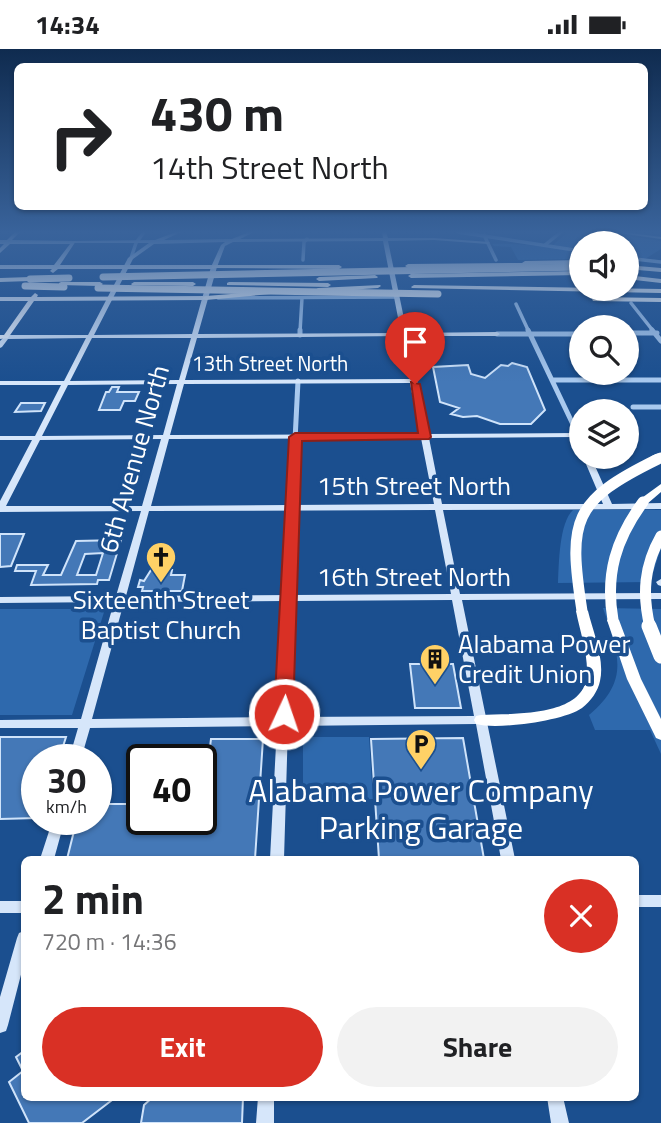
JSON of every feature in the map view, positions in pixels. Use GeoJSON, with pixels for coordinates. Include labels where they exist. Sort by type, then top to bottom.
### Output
{"type":"FeatureCollection","features":[{"type":"Feature","properties":{"kind":"highway"},"geometry":{"type":"LineString","coordinates":[[104,282],[661,300]]}},
{"type":"Feature","properties":{"kind":"highway"},"geometry":{"type":"LineString","coordinates":[[232,282],[661,292]]}},
{"type":"Feature","properties":{"kind":"highway"},"geometry":{"type":"LineString","coordinates":[[206,298],[377,286]]}},
{"type":"Feature","properties":{"kind":"highway"},"geometry":{"type":"LineString","coordinates":[[481,720],[544,716],[580,702],[589,692],[593,682],[593,662],[582,611],[574,546],[576,532],[586,509],[612,484],[661,457]]}},
{"type":"Feature","properties":{"kind":"highway"},"geometry":{"type":"LineString","coordinates":[[661,487],[643,502],[619,535],[612,561],[608,594],[618,639],[661,734]]}},
{"type":"Feature","properties":{"kind":"highway"},"geometry":{"type":"LineString","coordinates":[[661,536],[647,570],[644,595],[647,623],[661,656]]}},
{"type":"Feature","properties":{"kind":"main road"},"geometry":{"type":"LineString","coordinates":[[3,337],[45,282]]}},
{"type":"Feature","properties":{"kind":"main road"},"geometry":{"type":"LineString","coordinates":[[0,299],[206,298]]}},
{"type":"Feature","properties":{"kind":"street"},"geometry":{"type":"LineString","coordinates":[[0,509],[118,282]]}},
{"type":"Feature","properties":{"kind":"street","name":"6th Avenue North"},"geometry":{"type":"LineString","coordinates":[[79,744],[210,282]]}},
{"type":"Feature","properties":{"kind":"street"},"geometry":{"type":"LineString","coordinates":[[394,282],[507,856]]}},
{"type":"Feature","properties":{"kind":"street"},"geometry":{"type":"LineString","coordinates":[[206,298],[397,297]]}},
{"type":"Feature","properties":{"kind":"street"},"geometry":{"type":"LineString","coordinates":[[300,335],[302,298]]}},
{"type":"Feature","properties":{"kind":"street"},"geometry":{"type":"LineString","coordinates":[[631,303],[658,333],[661,341]]}},
{"type":"Feature","properties":{"kind":"street"},"geometry":{"type":"LineString","coordinates":[[516,304],[569,415]]}},
{"type":"Feature","properties":{"kind":"street"},"geometry":{"type":"LineString","coordinates":[[639,333],[658,333]]}},
{"type":"Feature","properties":{"kind":"street"},"geometry":{"type":"LineString","coordinates":[[0,346],[3,337],[569,334]]}},
{"type":"Feature","properties":{"kind":"street"},"geometry":{"type":"LineString","coordinates":[[552,380],[661,380]]}},
{"type":"Feature","properties":{"kind":"street"},"geometry":{"type":"LineString","coordinates":[[277,856],[298,381]]}},
{"type":"Feature","properties":{"kind":"street","name":"13th Street North"},"geometry":{"type":"LineString","coordinates":[[0,383],[414,381]]}},
{"type":"Feature","properties":{"kind":"street"},"geometry":{"type":"LineString","coordinates":[[639,407],[661,407]]}},
{"type":"Feature","properties":{"kind":"street"},"geometry":{"type":"LineString","coordinates":[[0,438],[569,438]]}},
{"type":"Feature","properties":{"kind":"street"},"geometry":{"type":"LineString","coordinates":[[592,469],[609,507]]}},
{"type":"Feature","properties":{"kind":"street","name":"15th Street North"},"geometry":{"type":"LineString","coordinates":[[0,509],[661,506]]}},
{"type":"Feature","properties":{"kind":"street","name":"16th Street North"},"geometry":{"type":"LineString","coordinates":[[0,600],[661,596]]}},
{"type":"Feature","properties":{"kind":"street"},"geometry":{"type":"LineString","coordinates":[[0,724],[283,724],[481,720]]}},
{"type":"Feature","properties":{"kind":"street"},"geometry":{"type":"LineString","coordinates":[[48,856],[54,835]]}},
{"type":"Feature","properties":{"kind":"street"},"geometry":{"type":"LineString","coordinates":[[639,901],[661,901]]}},
{"type":"Feature","properties":{"kind":"street"},"geometry":{"type":"LineString","coordinates":[[0,908],[21,907]]}},
{"type":"Feature","properties":{"kind":"street"},"geometry":{"type":"LineString","coordinates":[[0,1025],[21,949]]}},
{"type":"Feature","properties":{"kind":"street"},"geometry":{"type":"LineString","coordinates":[[265,1123],[266,1101]]}},
{"type":"Feature","properties":{"kind":"street"},"geometry":{"type":"LineString","coordinates":[[556,1101],[560,1123]]}},
{"type":"Feature","properties":{"kind":"shaded area"},"geometry":{"type":"Polygon","coordinates":[[[573,510],[661,510],[661,548],[650,582],[558,583],[562,534],[573,510]]]}},
{"type":"Feature","properties":{"kind":"shaded area"},"geometry":{"type":"Polygon","coordinates":[[[603,608],[661,609],[661,754],[650,730],[595,730],[589,715],[611,690],[616,678],[616,652],[603,608]]]}},
{"type":"Feature","properties":{"kind":"shaded area"},"geometry":{"type":"Polygon","coordinates":[[[0,609],[105,609],[72,715],[0,715],[0,609]]]}},
{"type":"Feature","properties":{"kind":"shaded area"},"geometry":{"type":"Polygon","coordinates":[[[303,737],[369,737],[373,799],[303,801],[303,737]]]}},
{"type":"Feature","properties":{"kind":"building"},"geometry":{"type":"Polygon","coordinates":[[[512,363],[527,367],[545,410],[531,424],[500,424],[477,416],[463,417],[451,414],[459,408],[440,402],[433,367],[468,365],[471,374],[485,378],[501,365],[508,366],[512,363]]]}},
{"type":"Feature","properties":{"kind":"building"},"geometry":{"type":"Polygon","coordinates":[[[112,387],[119,387],[117,392],[139,392],[135,401],[124,401],[120,410],[99,410],[106,392],[112,387]]]}},
{"type":"Feature","properties":{"kind":"building"},"geometry":{"type":"Polygon","coordinates":[[[21,403],[45,403],[41,411],[15,412],[21,403]]]}},
{"type":"Feature","properties":{"kind":"building"},"geometry":{"type":"Polygon","coordinates":[[[0,534],[24,534],[11,566],[0,567],[0,534]]]}},
{"type":"Feature","properties":{"kind":"building"},"geometry":{"type":"Polygon","coordinates":[[[121,540],[109,580],[98,580],[97,584],[31,585],[36,571],[15,571],[17,565],[48,565],[43,575],[61,575],[76,541],[121,540]],[[103,553],[85,554],[77,575],[96,575],[103,553]]]}},
{"type":"Feature","properties":{"kind":"building","name":"Sixteenth Street Baptist Church"},"geometry":{"type":"Polygon","coordinates":[[[151,570],[172,570],[171,575],[185,575],[182,591],[142,591],[143,587],[138,587],[140,580],[144,581],[151,570]]]}},
{"type":"Feature","properties":{"kind":"building","name":"Alabama Power Credit Union"},"geometry":{"type":"Polygon","coordinates":[[[410,664],[453,664],[461,708],[415,708],[410,664]]]}},
{"type":"Feature","properties":{"kind":"building"},"geometry":{"type":"Polygon","coordinates":[[[0,737],[66,737],[64,744],[21,744],[21,818],[0,819],[0,737]]]}},
{"type":"Feature","properties":{"kind":"building","name":"Alabama Power Company Parking Garage"},"geometry":{"type":"Polygon","coordinates":[[[463,738],[483,856],[379,856],[371,739],[463,738]]]}},
{"type":"Feature","properties":{"kind":"building"},"geometry":{"type":"Polygon","coordinates":[[[211,739],[263,739],[255,856],[68,856],[73,835],[112,835],[112,804],[126,804],[126,835],[217,835],[217,744],[210,744],[211,739]]]}},
{"type":"Feature","properties":{"kind":"building"},"geometry":{"type":"Polygon","coordinates":[[[21,1053],[21,1067],[16,1057],[21,1053]]]}},
{"type":"Feature","properties":{"kind":"building"},"geometry":{"type":"Polygon","coordinates":[[[21,1073],[21,1101],[111,1101],[82,1123],[29,1123],[9,1082],[21,1073]]]}},
{"type":"Feature","properties":{"kind":"building"},"geometry":{"type":"Polygon","coordinates":[[[148,1101],[243,1101],[242,1123],[141,1123],[144,1105],[148,1101]]]}},
{"type":"Feature","properties":{"kind":"place","name":"Sixteenth Street Baptist Church"},"geometry":{"type":"Point","coordinates":[161,584]}},
{"type":"Feature","properties":{"kind":"place","name":"Alabama Power Credit Union"},"geometry":{"type":"Point","coordinates":[435,686]}},
{"type":"Feature","properties":{"kind":"place","name":"Alabama Power Company Parking Garage"},"geometry":{"type":"Point","coordinates":[421,771]}},
{"type":"Feature","properties":{"kind":"route"},"geometry":{"type":"LineString","coordinates":[[284,714],[295,437],[425,437],[415,384]]}}]}
